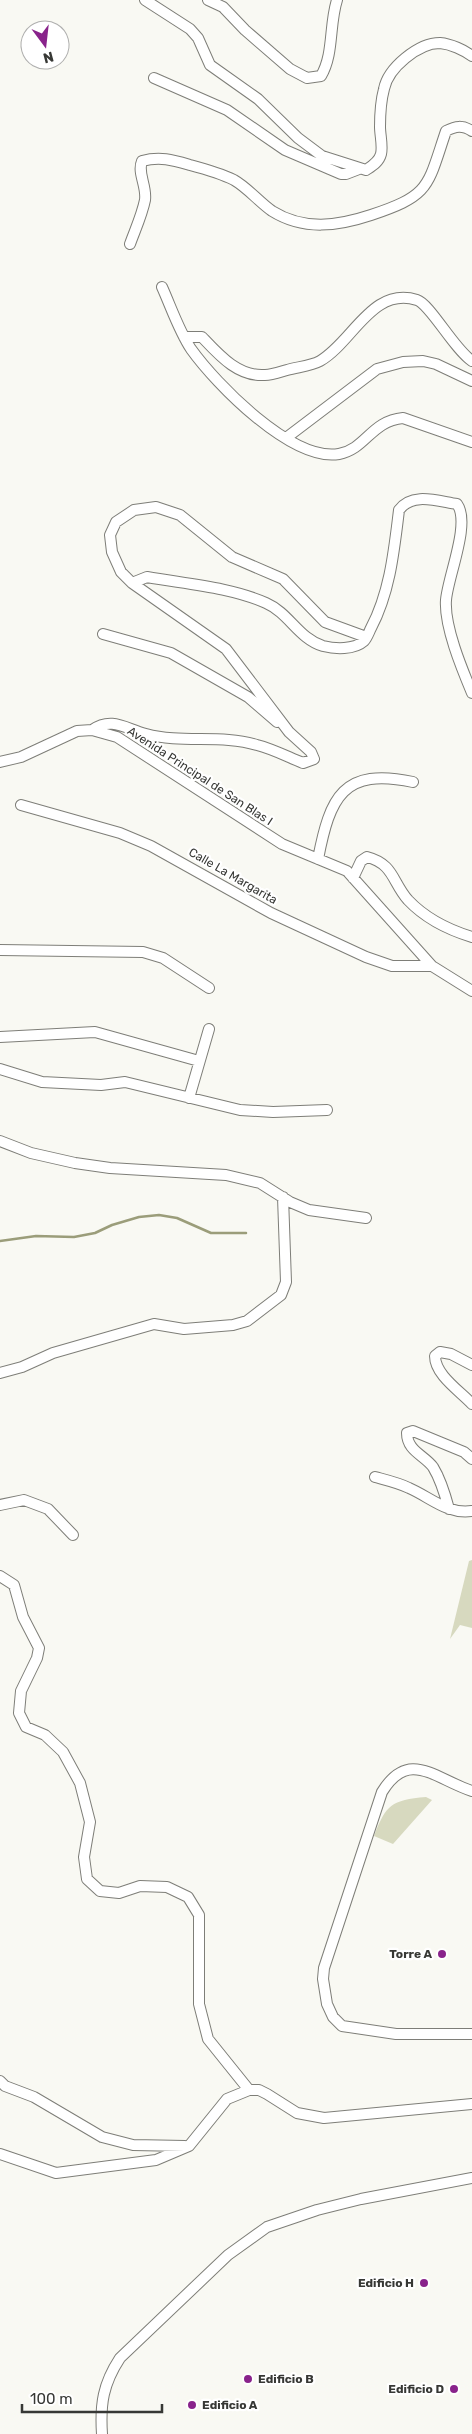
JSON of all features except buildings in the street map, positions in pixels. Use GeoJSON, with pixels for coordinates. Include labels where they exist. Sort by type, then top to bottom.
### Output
{"type":"FeatureCollection","features":[{"type":"Feature","properties":{"kind":"street"},"geometry":{"type":"LineString","coordinates":[[146,0],[190,28],[198,38],[210,65],[258,99],[298,138],[322,156],[359,169],[366,170],[376,163],[381,154],[380,125],[384,89],[388,76],[398,64],[423,48],[440,43],[463,49],[472,56]]}},
{"type":"Feature","properties":{"kind":"street"},"geometry":{"type":"LineString","coordinates":[[208,0],[223,7],[244,30],[290,69],[307,78],[321,76],[328,64],[330,36],[337,0]]}},
{"type":"Feature","properties":{"kind":"street"},"geometry":{"type":"LineString","coordinates":[[154,78],[227,110],[285,150],[341,174],[359,169]]}},
{"type":"Feature","properties":{"kind":"street"},"geometry":{"type":"LineString","coordinates":[[130,244],[145,199],[145,189],[140,167],[142,161],[155,158],[171,160],[216,173],[235,180],[278,214],[309,225],[328,226],[348,223],[382,212],[418,195],[428,184],[446,131],[455,126],[465,127],[472,131]]}},
{"type":"Feature","properties":{"kind":"street"},"geometry":{"type":"LineString","coordinates":[[162,287],[184,337],[206,368],[239,403],[286,438],[316,453],[337,455],[351,451],[381,423],[391,419],[403,418],[472,442]]}},
{"type":"Feature","properties":{"kind":"street"},"geometry":{"type":"LineString","coordinates":[[184,337],[202,337],[224,360],[248,373],[265,376],[319,362],[334,351],[372,310],[388,300],[404,297],[420,300],[430,310],[459,351],[472,361]]}},
{"type":"Feature","properties":{"kind":"street"},"geometry":{"type":"LineString","coordinates":[[286,438],[319,411],[377,369],[403,362],[423,361],[436,364],[472,381]]}},
{"type":"Feature","properties":{"kind":"street"},"geometry":{"type":"LineString","coordinates":[[132,583],[147,577],[250,597],[268,604],[286,618],[304,637],[323,646],[338,648],[355,646],[366,637],[380,612],[391,574],[399,510],[404,502],[413,499],[457,504],[463,518],[446,602],[453,638],[472,693]]}},
{"type":"Feature","properties":{"kind":"street"},"geometry":{"type":"LineString","coordinates":[[289,732],[226,649],[132,583],[121,572],[112,552],[110,535],[116,522],[134,510],[156,507],[180,515],[232,557],[283,579],[325,622],[366,637]]}},
{"type":"Feature","properties":{"kind":"street"},"geometry":{"type":"LineString","coordinates":[[92,730],[100,725],[112,722],[147,735],[237,741],[256,744],[303,763],[314,759],[311,752],[248,697],[172,653],[103,634]]}},
{"type":"Feature","properties":{"kind":"street","name":"Avenida Principal de San Blas I"},"geometry":{"type":"LineString","coordinates":[[0,762],[20,757],[77,731],[92,730],[117,737],[282,844],[347,872],[432,966],[472,991]]}},
{"type":"Feature","properties":{"kind":"street"},"geometry":{"type":"LineString","coordinates":[[318,859],[324,825],[334,804],[349,787],[366,778],[393,778],[413,782]]}},
{"type":"Feature","properties":{"kind":"street","name":"Calle La Margarita"},"geometry":{"type":"LineString","coordinates":[[22,805],[120,833],[151,846],[271,913],[366,957],[392,966],[432,966]]}},
{"type":"Feature","properties":{"kind":"street"},"geometry":{"type":"LineString","coordinates":[[353,878],[361,861],[367,857],[380,860],[408,900],[425,915],[453,931],[472,937]]}},
{"type":"Feature","properties":{"kind":"street"},"geometry":{"type":"LineString","coordinates":[[0,950],[143,952],[163,958],[209,988]]}},
{"type":"Feature","properties":{"kind":"street"},"geometry":{"type":"LineString","coordinates":[[189,1098],[209,1029]]}},
{"type":"Feature","properties":{"kind":"street"},"geometry":{"type":"LineString","coordinates":[[0,1036],[95,1032],[199,1061]]}},
{"type":"Feature","properties":{"kind":"street"},"geometry":{"type":"LineString","coordinates":[[0,1069],[42,1082],[101,1085],[126,1082],[240,1110],[273,1112],[327,1110]]}},
{"type":"Feature","properties":{"kind":"street"},"geometry":{"type":"LineString","coordinates":[[0,1141],[31,1153],[75,1163],[110,1168],[226,1175],[260,1183],[283,1198],[309,1210],[366,1218]]}},
{"type":"Feature","properties":{"kind":"street"},"geometry":{"type":"LineString","coordinates":[[0,1373],[22,1367],[53,1353],[154,1324],[184,1329],[233,1325],[247,1321],[281,1295],[286,1282],[283,1198]]}},
{"type":"Feature","properties":{"kind":"street"},"geometry":{"type":"LineString","coordinates":[[472,1364],[451,1354],[440,1352],[435,1356],[435,1363],[441,1372],[472,1404]]}},
{"type":"Feature","properties":{"kind":"street"},"geometry":{"type":"LineString","coordinates":[[448,1509],[442,1484],[431,1465],[413,1449],[407,1440],[407,1433],[413,1431],[464,1452],[472,1460]]}},
{"type":"Feature","properties":{"kind":"street"},"geometry":{"type":"LineString","coordinates":[[375,1477],[409,1487],[448,1509],[463,1512],[472,1511]]}},
{"type":"Feature","properties":{"kind":"street"},"geometry":{"type":"LineString","coordinates":[[0,1505],[24,1500],[48,1509],[73,1535]]}},
{"type":"Feature","properties":{"kind":"street"},"geometry":{"type":"LineString","coordinates":[[0,1576],[14,1585],[24,1617],[39,1648],[37,1658],[21,1691],[19,1713],[26,1726],[45,1735],[63,1752],[80,1783],[90,1822],[84,1857],[87,1879],[100,1891],[119,1893],[140,1886],[167,1887],[188,1897],[199,1915],[199,2004],[208,2039],[249,2090]]}},
{"type":"Feature","properties":{"kind":"street"},"geometry":{"type":"LineString","coordinates":[[472,1791],[454,1785],[424,1770],[406,1769],[393,1777],[382,1792],[337,1924],[323,1979],[329,2010],[342,2026],[396,2034],[472,2034]]}},
{"type":"Feature","properties":{"kind":"street"},"geometry":{"type":"LineString","coordinates":[[0,2080],[5,2086],[34,2097],[102,2137],[134,2145],[189,2146]]}},
{"type":"Feature","properties":{"kind":"street"},"geometry":{"type":"LineString","coordinates":[[0,2154],[56,2173],[156,2160],[189,2146],[227,2099],[249,2090],[259,2090],[297,2113],[324,2118],[472,2104]]}},
{"type":"Feature","properties":{"kind":"street"},"geometry":{"type":"LineString","coordinates":[[102,2434],[100,2416],[103,2392],[109,2376],[120,2358],[228,2256],[259,2231],[276,2223],[346,2202],[472,2178]]}},
{"type":"Feature","properties":{"kind":"green space"},"geometry":{"type":"Polygon","coordinates":[[[472,1560],[472,1628],[460,1625],[450,1639],[469,1561],[472,1560]]]}},
{"type":"Feature","properties":{"kind":"green space"},"geometry":{"type":"Polygon","coordinates":[[[426,1797],[432,1800],[393,1844],[374,1836],[382,1817],[391,1806],[397,1802],[426,1797]]]}},
{"type":"Feature","properties":{"kind":"waterway"},"geometry":{"type":"LineString","coordinates":[[0,1241],[36,1236],[74,1237],[95,1233],[112,1225],[139,1217],[159,1215],[177,1218],[211,1233],[246,1233]]}},
{"type":"Feature","properties":{"kind":"place","name":"Torre A"},"geometry":{"type":"Point","coordinates":[442,1954]}},
{"type":"Feature","properties":{"kind":"place","name":"Edificio H"},"geometry":{"type":"Point","coordinates":[424,2283]}},
{"type":"Feature","properties":{"kind":"place","name":"Edificio B"},"geometry":{"type":"Point","coordinates":[248,2379]}},
{"type":"Feature","properties":{"kind":"place","name":"Edificio D"},"geometry":{"type":"Point","coordinates":[454,2389]}},
{"type":"Feature","properties":{"kind":"place","name":"Edificio A"},"geometry":{"type":"Point","coordinates":[192,2405]}}]}
